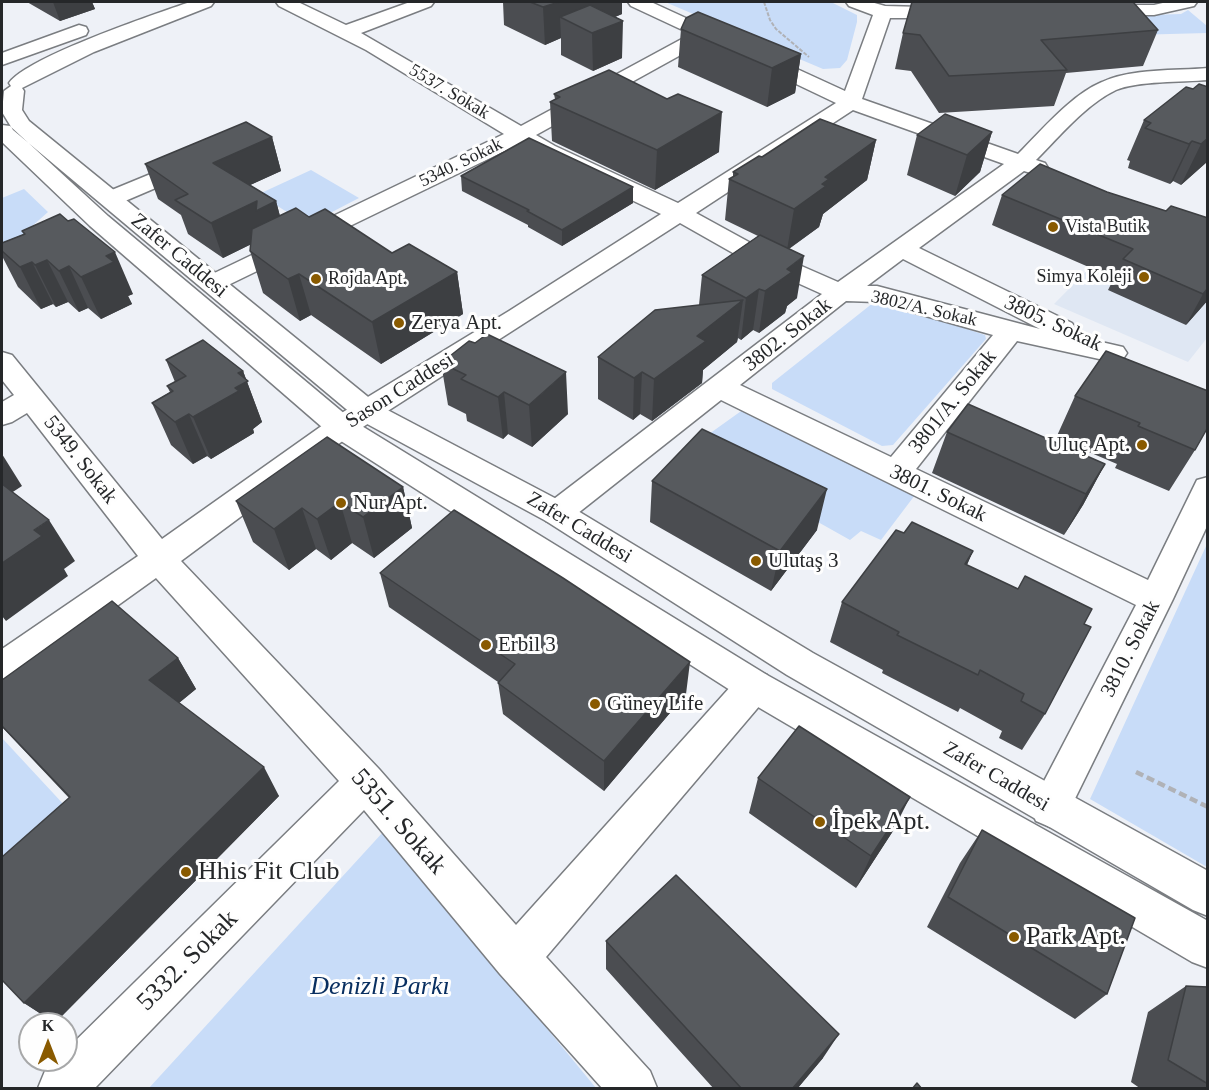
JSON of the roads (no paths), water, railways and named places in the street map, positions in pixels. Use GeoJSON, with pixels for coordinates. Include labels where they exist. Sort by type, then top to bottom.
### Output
{"type":"FeatureCollection","features":[{"type":"Feature","properties":{"kind":"street"},"geometry":{"type":"LineString","coordinates":[[2,59],[163,2]]}},
{"type":"Feature","properties":{"kind":"street"},"geometry":{"type":"LineString","coordinates":[[9,85],[88,46],[205,2]]}},
{"type":"Feature","properties":{"kind":"street","name":"5537. Sokak"},"geometry":{"type":"LineString","coordinates":[[285,2],[374,46],[547,151],[679,213]]}},
{"type":"Feature","properties":{"kind":"street"},"geometry":{"type":"LineString","coordinates":[[346,32],[425,2]]}},
{"type":"Feature","properties":{"kind":"street"},"geometry":{"type":"LineString","coordinates":[[637,2],[850,102],[1055,174]]}},
{"type":"Feature","properties":{"kind":"street"},"geometry":{"type":"LineString","coordinates":[[855,2],[883,12],[974,12]]}},
{"type":"Feature","properties":{"kind":"street"},"geometry":{"type":"LineString","coordinates":[[1078,10],[1154,10],[1188,2]]}},
{"type":"Feature","properties":{"kind":"street"},"geometry":{"type":"LineString","coordinates":[[850,102],[883,12]]}},
{"type":"Feature","properties":{"kind":"street","name":"5340. Sokak"},"geometry":{"type":"LineString","coordinates":[[213,283],[521,135],[652,66],[705,34]]}},
{"type":"Feature","properties":{"kind":"street"},"geometry":{"type":"LineString","coordinates":[[2,46],[57,38]]}},
{"type":"Feature","properties":{"kind":"street","name":"3802. Sokak"},"geometry":{"type":"LineString","coordinates":[[557,513],[840,293],[1022,162],[1073,111],[1109,86],[1133,80],[1208,74]]}},
{"type":"Feature","properties":{"kind":"street","name":"Zafer Caddesi"},"geometry":{"type":"LineString","coordinates":[[9,85],[12,110],[21,125],[213,283],[355,419],[557,513],[800,664],[1050,808],[1208,895]]}},
{"type":"Feature","properties":{"kind":"street","name":"Sason Caddesi"},"geometry":{"type":"LineString","coordinates":[[2,668],[355,419],[850,102]]}},
{"type":"Feature","properties":{"kind":"street"},"geometry":{"type":"LineString","coordinates":[[7,139],[99,221],[355,419],[754,686],[1208,946]]}},
{"type":"Feature","properties":{"kind":"street"},"geometry":{"type":"LineString","coordinates":[[110,199],[210,156]]}},
{"type":"Feature","properties":{"kind":"street","name":"3802/A. Sokak"},"geometry":{"type":"LineString","coordinates":[[679,213],[749,252],[840,293],[877,294],[1011,331],[1123,357]]}},
{"type":"Feature","properties":{"kind":"street","name":"3805. Sokak"},"geometry":{"type":"LineString","coordinates":[[900,248],[1123,357]]}},
{"type":"Feature","properties":{"kind":"street","name":"3801/A. Sokak"},"geometry":{"type":"LineString","coordinates":[[896,473],[1011,331]]}},
{"type":"Feature","properties":{"kind":"street","name":"5349. Sokak"},"geometry":{"type":"LineString","coordinates":[[2,360],[159,559]]}},
{"type":"Feature","properties":{"kind":"street","name":"3801. Sokak"},"geometry":{"type":"LineString","coordinates":[[720,388],[1156,599]]}},
{"type":"Feature","properties":{"kind":"street"},"geometry":{"type":"LineString","coordinates":[[2,415],[31,398]]}},
{"type":"Feature","properties":{"kind":"street","name":"3810. Sokak"},"geometry":{"type":"LineString","coordinates":[[1050,808],[1156,599],[1208,488]]}},
{"type":"Feature","properties":{"kind":"street","name":"5351. Sokak"},"geometry":{"type":"LineString","coordinates":[[159,559],[365,782],[516,958],[633,1089]]}},
{"type":"Feature","properties":{"kind":"street"},"geometry":{"type":"LineString","coordinates":[[516,958],[754,686]]}},
{"type":"Feature","properties":{"kind":"street","name":"5332. Sokak"},"geometry":{"type":"LineString","coordinates":[[62,1089],[365,782]]}},
{"type":"Feature","properties":{"kind":"place","name":"Vista Butik"},"geometry":{"type":"Point","coordinates":[1053,227]}},
{"type":"Feature","properties":{"kind":"place","name":"Simya Koleji"},"geometry":{"type":"Point","coordinates":[1144,277]}},
{"type":"Feature","properties":{"kind":"place","name":"Rojda Apt."},"geometry":{"type":"Point","coordinates":[316,279]}},
{"type":"Feature","properties":{"kind":"place","name":"Zerya Apt."},"geometry":{"type":"Point","coordinates":[399,323]}},
{"type":"Feature","properties":{"kind":"place","name":"Uluç Apt."},"geometry":{"type":"Point","coordinates":[1142,445]}},
{"type":"Feature","properties":{"kind":"place","name":"Nur Apt."},"geometry":{"type":"Point","coordinates":[341,503]}},
{"type":"Feature","properties":{"kind":"place","name":"Ulutaş 3"},"geometry":{"type":"Point","coordinates":[756,561]}},
{"type":"Feature","properties":{"kind":"place","name":"Erbil 3"},"geometry":{"type":"Point","coordinates":[486,645]}},
{"type":"Feature","properties":{"kind":"place","name":"Güney Life"},"geometry":{"type":"Point","coordinates":[595,704]}},
{"type":"Feature","properties":{"kind":"place","name":"İpek Apt."},"geometry":{"type":"Point","coordinates":[820,822]}},
{"type":"Feature","properties":{"kind":"place","name":"Hhis Fit Club"},"geometry":{"type":"Point","coordinates":[186,872]}},
{"type":"Feature","properties":{"kind":"place","name":"Park Apt."},"geometry":{"type":"Point","coordinates":[1014,937]}},
{"type":"Feature","properties":{"kind":"park label","name":"Denizli Parkı"},"geometry":{"type":"Point","coordinates":[380,987]}}]}
